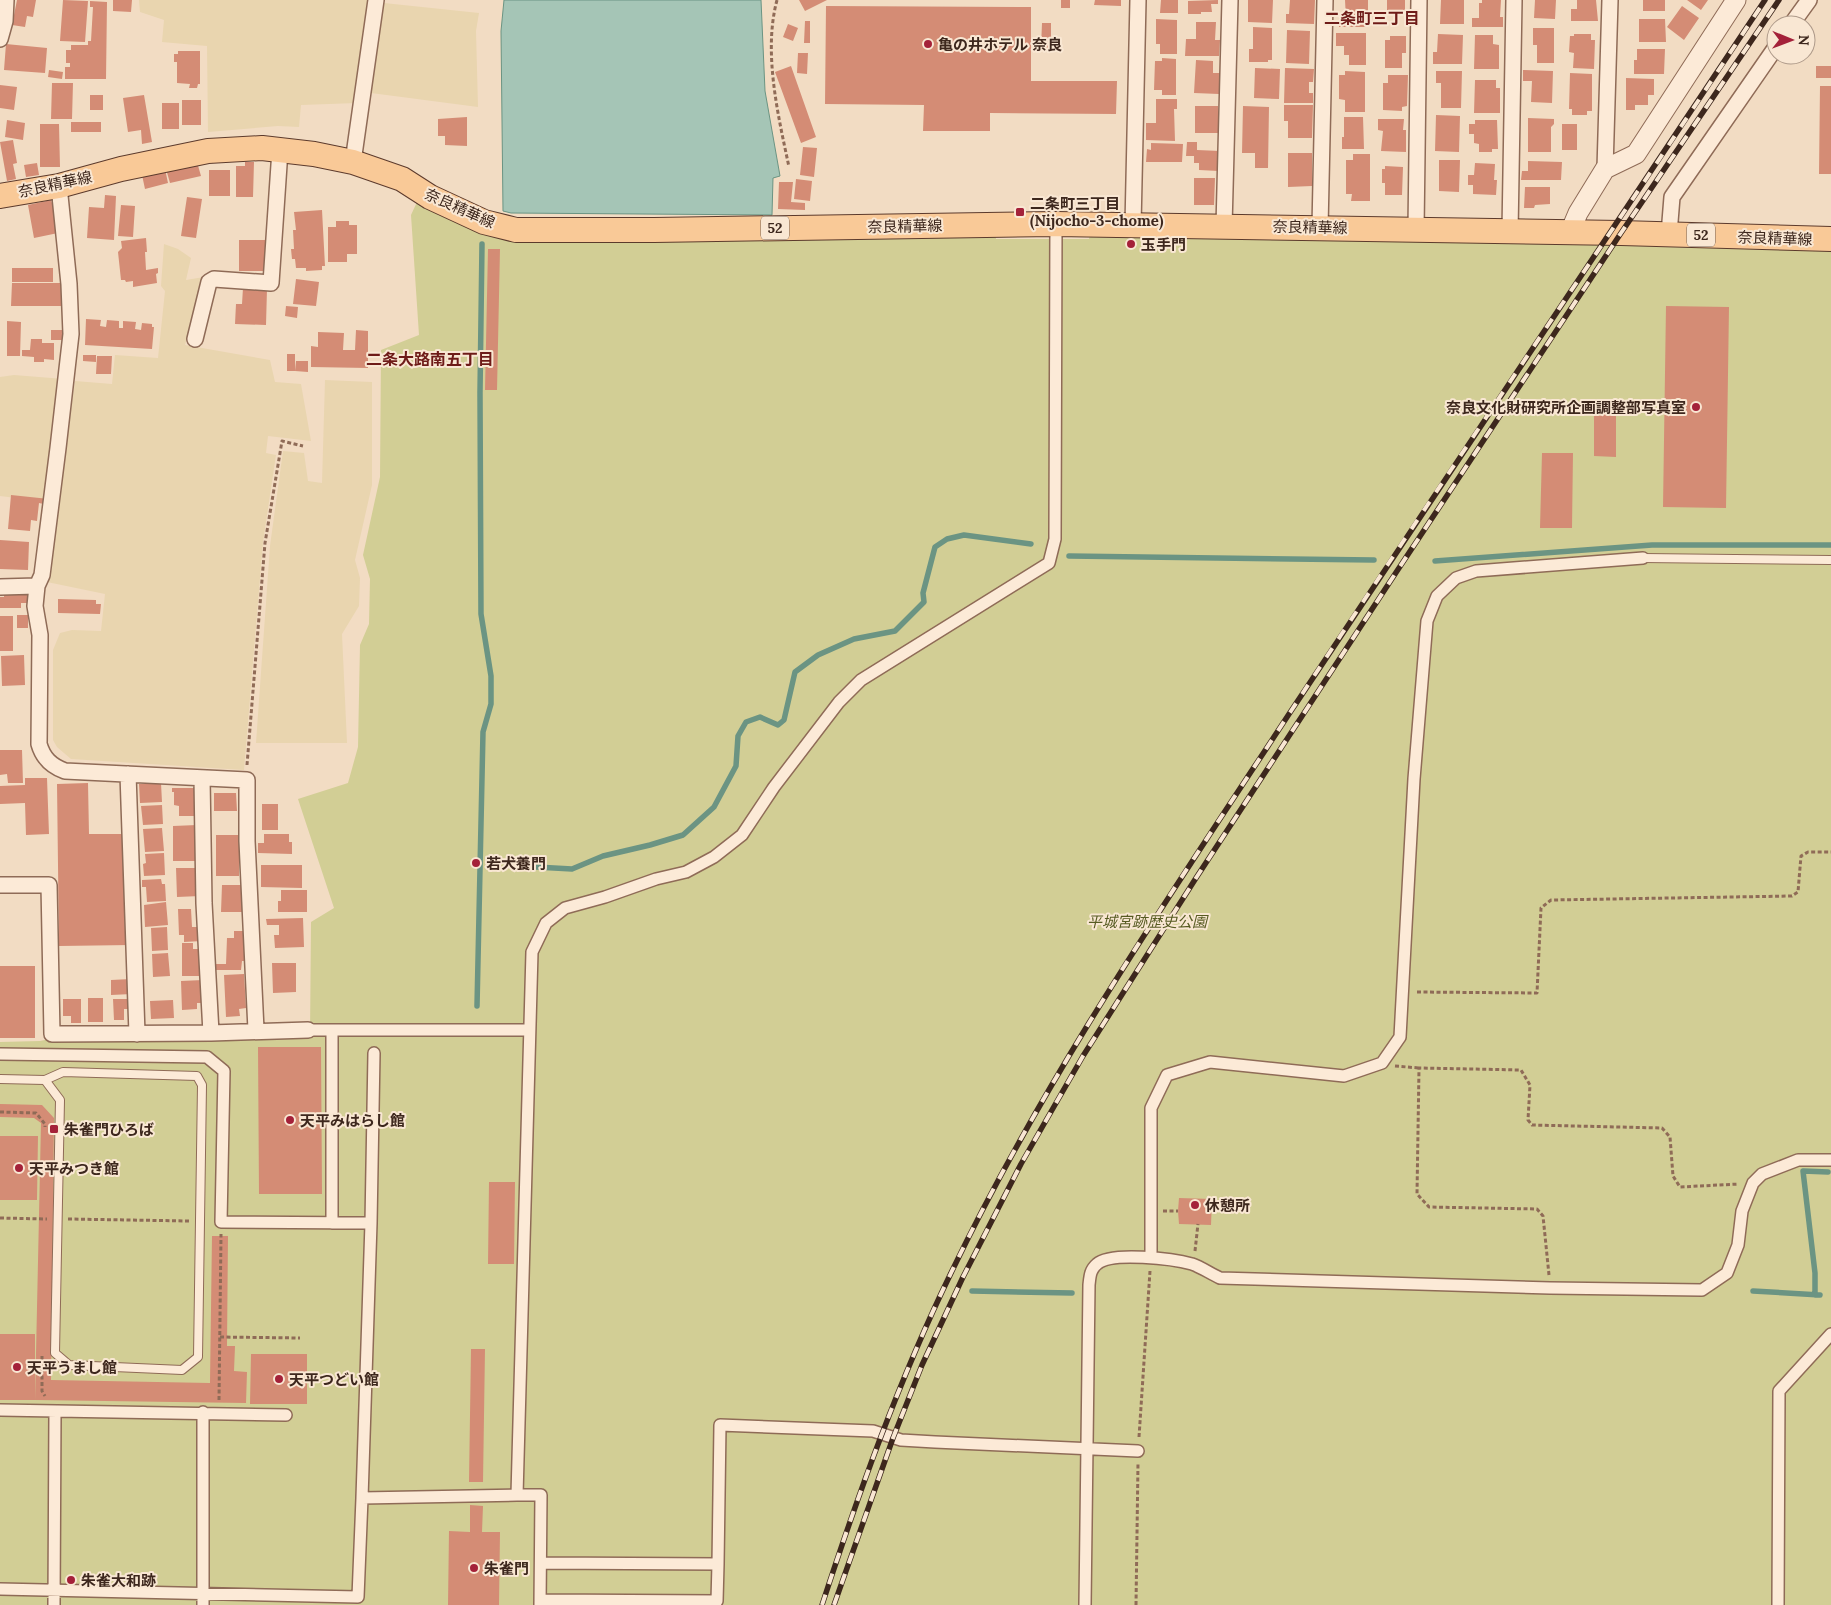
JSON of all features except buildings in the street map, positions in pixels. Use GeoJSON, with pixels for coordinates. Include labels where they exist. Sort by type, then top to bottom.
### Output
{"type":"FeatureCollection","features":[{"type":"Feature","properties":{"kind":"main road","name":"奈良精華線"},"geometry":{"type":"LineString","coordinates":[[0,196],[59,186],[121,169],[208,151],[262,148],[314,154],[353,162],[402,179],[430,197],[484,222],[516,230],[1133,224],[1669,234],[1831,239]]}},
{"type":"Feature","properties":{"kind":"street"},"geometry":{"type":"LineString","coordinates":[[0,39],[5,21],[6,0]]}},
{"type":"Feature","properties":{"kind":"street"},"geometry":{"type":"LineString","coordinates":[[353,162],[376,0]]}},
{"type":"Feature","properties":{"kind":"street"},"geometry":{"type":"LineString","coordinates":[[1133,224],[1138,0]]}},
{"type":"Feature","properties":{"kind":"street"},"geometry":{"type":"LineString","coordinates":[[1224,226],[1230,0]]}},
{"type":"Feature","properties":{"kind":"street"},"geometry":{"type":"LineString","coordinates":[[1320,227],[1324,0]]}},
{"type":"Feature","properties":{"kind":"street"},"geometry":{"type":"LineString","coordinates":[[1416,229],[1419,0]]}},
{"type":"Feature","properties":{"kind":"street"},"geometry":{"type":"LineString","coordinates":[[1510,231],[1514,0]]}},
{"type":"Feature","properties":{"kind":"street"},"geometry":{"type":"LineString","coordinates":[[1570,232],[1578,213],[1605,169],[1610,0]]}},
{"type":"Feature","properties":{"kind":"street"},"geometry":{"type":"LineString","coordinates":[[1605,169],[1636,154],[1736,0]]}},
{"type":"Feature","properties":{"kind":"street"},"geometry":{"type":"LineString","coordinates":[[1798,15],[1808,0]]}},
{"type":"Feature","properties":{"kind":"street"},"geometry":{"type":"LineString","coordinates":[[1669,234],[1672,197],[1766,61]]}},
{"type":"Feature","properties":{"kind":"street"},"geometry":{"type":"LineString","coordinates":[[195,339],[208,282],[214,279],[271,283],[280,150]]}},
{"type":"Feature","properties":{"kind":"street"},"geometry":{"type":"LineString","coordinates":[[59,186],[69,284],[71,334],[42,575],[37,586],[36,606],[40,635],[39,744],[41,751],[49,762],[56,768],[65,771],[247,780],[250,916],[256,1030]]}},
{"type":"Feature","properties":{"kind":"street"},"geometry":{"type":"LineString","coordinates":[[517,1495],[532,952],[546,923],[565,908],[605,897],[656,879],[686,872],[714,857],[742,835],[774,787],[839,702],[861,680],[1049,563],[1055,539],[1056,224]]}},
{"type":"Feature","properties":{"kind":"street"},"geometry":{"type":"LineString","coordinates":[[1150,1256],[1151,1108],[1167,1075],[1210,1062],[1344,1076],[1382,1063],[1400,1037],[1404,992],[1414,779],[1426,631],[1427,622],[1437,596],[1456,578],[1476,571],[1643,558]]}},
{"type":"Feature","properties":{"kind":"street"},"geometry":{"type":"LineString","coordinates":[[0,587],[37,586]]}},
{"type":"Feature","properties":{"kind":"street"},"geometry":{"type":"LineString","coordinates":[[128,774],[137,1034]]}},
{"type":"Feature","properties":{"kind":"street"},"geometry":{"type":"LineString","coordinates":[[202,778],[204,903],[211,1033]]}},
{"type":"Feature","properties":{"kind":"street"},"geometry":{"type":"LineString","coordinates":[[0,885],[49,885],[52,1034],[211,1033],[256,1030],[529,1030]]}},
{"type":"Feature","properties":{"kind":"street"},"geometry":{"type":"LineString","coordinates":[[332,1030],[332,1223]]}},
{"type":"Feature","properties":{"kind":"street"},"geometry":{"type":"LineString","coordinates":[[0,1054],[207,1057],[224,1071],[221,1222],[371,1223]]}},
{"type":"Feature","properties":{"kind":"street"},"geometry":{"type":"LineString","coordinates":[[0,1589],[54,1590],[203,1599],[358,1601],[371,1223],[374,1054]]}},
{"type":"Feature","properties":{"kind":"street"},"geometry":{"type":"LineString","coordinates":[[1085,1605],[1089,1285],[1091,1271],[1098,1262],[1113,1258],[1150,1256],[1194,1264],[1220,1278],[1550,1288],[1702,1290],[1727,1273],[1738,1245],[1742,1212],[1753,1183],[1762,1174],[1798,1160],[1831,1160]]}},
{"type":"Feature","properties":{"kind":"street"},"geometry":{"type":"LineString","coordinates":[[1778,1605],[1779,1391],[1831,1334]]}},
{"type":"Feature","properties":{"kind":"street"},"geometry":{"type":"LineString","coordinates":[[0,1410],[203,1412],[286,1415]]}},
{"type":"Feature","properties":{"kind":"street"},"geometry":{"type":"LineString","coordinates":[[54,1605],[55,1411]]}},
{"type":"Feature","properties":{"kind":"street"},"geometry":{"type":"LineString","coordinates":[[203,1412],[203,1599]]}},
{"type":"Feature","properties":{"kind":"street"},"geometry":{"type":"LineString","coordinates":[[362,1498],[541,1495],[540,1603],[717,1601],[720,1426],[873,1431],[901,1440],[1138,1451]]}},
{"type":"Feature","properties":{"kind":"street"},"geometry":{"type":"LineString","coordinates":[[541,1562],[718,1564]]}},
{"type":"Feature","properties":{"kind":"lane"},"geometry":{"type":"LineString","coordinates":[[1643,558],[1831,560]]}},
{"type":"Feature","properties":{"kind":"lane"},"geometry":{"type":"LineString","coordinates":[[0,1079],[45,1080],[63,1072],[197,1076],[202,1085],[198,1357],[182,1370],[70,1365],[56,1353],[60,1100],[45,1080]]}},
{"type":"Feature","properties":{"kind":"path"},"geometry":{"type":"LineString","coordinates":[[777,0],[771,54],[775,95],[789,167]]}},
{"type":"Feature","properties":{"kind":"path"},"geometry":{"type":"LineString","coordinates":[[247,780],[247,757],[265,543],[282,441],[303,446]]}},
{"type":"Feature","properties":{"kind":"path"},"geometry":{"type":"LineString","coordinates":[[1404,992],[1537,993],[1541,908],[1551,900],[1792,896],[1798,892],[1801,856],[1808,852],[1831,852]]}},
{"type":"Feature","properties":{"kind":"path"},"geometry":{"type":"LineString","coordinates":[[1384,1061],[1393,1066],[1420,1068],[1521,1070],[1530,1085],[1528,1120],[1532,1125],[1662,1128],[1670,1137],[1673,1176],[1680,1187],[1753,1183]]}},
{"type":"Feature","properties":{"kind":"path"},"geometry":{"type":"LineString","coordinates":[[1420,1068],[1417,1194],[1429,1207],[1537,1209],[1543,1216],[1550,1288]]}},
{"type":"Feature","properties":{"kind":"path"},"geometry":{"type":"LineString","coordinates":[[0,1112],[36,1113],[45,1124],[45,1134]]}},
{"type":"Feature","properties":{"kind":"path"},"geometry":{"type":"LineString","coordinates":[[45,1209],[45,1228]]}},
{"type":"Feature","properties":{"kind":"path"},"geometry":{"type":"LineString","coordinates":[[0,1218],[53,1219]]}},
{"type":"Feature","properties":{"kind":"path"},"geometry":{"type":"LineString","coordinates":[[62,1219],[221,1222],[219,1413]]}},
{"type":"Feature","properties":{"kind":"path"},"geometry":{"type":"LineString","coordinates":[[1194,1264],[1198,1224]]}},
{"type":"Feature","properties":{"kind":"path"},"geometry":{"type":"LineString","coordinates":[[1136,1605],[1138,1451],[1150,1256]]}},
{"type":"Feature","properties":{"kind":"path"},"geometry":{"type":"LineString","coordinates":[[220,1337],[300,1338]]}},
{"type":"Feature","properties":{"kind":"path"},"geometry":{"type":"LineString","coordinates":[[42,1353],[42,1392],[55,1411]]}},
{"type":"Feature","properties":{"kind":"shaded area"},"geometry":{"type":"Polygon","coordinates":[[[139,0],[368,0],[371,3],[357,103],[301,105],[299,127],[278,126],[208,132],[207,46],[162,42],[164,20],[140,12],[139,0]]]}},
{"type":"Feature","properties":{"kind":"shaded area"},"geometry":{"type":"Polygon","coordinates":[[[504,0],[761,0],[765,91],[780,176],[773,178],[772,215],[511,213],[503,211],[501,31],[504,0]]]}},
{"type":"Feature","properties":{"kind":"shaded area"},"geometry":{"type":"Polygon","coordinates":[[[384,3],[479,13],[476,31],[478,107],[371,93],[384,3]]]}},
{"type":"Feature","properties":{"kind":"shaded area"},"geometry":{"type":"Polygon","coordinates":[[[164,244],[178,249],[191,258],[186,280],[204,277],[185,345],[270,360],[275,382],[301,384],[311,441],[268,436],[266,453],[276,455],[263,542],[244,770],[71,759],[57,747],[53,740],[53,650],[60,633],[72,630],[101,631],[105,594],[47,582],[75,381],[112,384],[115,355],[158,358],[165,291],[161,286],[164,244]]]}},
{"type":"Feature","properties":{"kind":"shaded area"},"geometry":{"type":"Polygon","coordinates":[[[14,375],[64,379],[49,502],[0,496],[0,377],[14,375]]]}},
{"type":"Feature","properties":{"kind":"shaded area"},"geometry":{"type":"Polygon","coordinates":[[[325,380],[372,382],[372,485],[355,560],[360,578],[359,606],[342,634],[347,743],[256,743],[270,546],[283,451],[304,453],[308,481],[322,483],[325,380]]]}},
{"type":"Feature","properties":{"kind":"green space","name":"平城宮跡歴史公園"},"geometry":{"type":"Polygon","coordinates":[[[417,202],[494,231],[995,233],[996,239],[1089,239],[1090,233],[1831,245],[1831,1605],[0,1605],[0,1042],[40,1041],[55,1038],[310,1037],[311,922],[334,908],[298,799],[348,783],[358,747],[360,645],[369,624],[370,579],[363,555],[380,477],[381,350],[419,335],[411,215],[417,202]]]}},
{"type":"Feature","properties":{"kind":"waterway"},"geometry":{"type":"LineString","coordinates":[[477,1006],[483,732],[491,704],[491,676],[481,614],[480,393],[482,244]]}},
{"type":"Feature","properties":{"kind":"waterway"},"geometry":{"type":"LineString","coordinates":[[518,866],[572,869],[603,856],[683,835],[714,807],[736,766],[738,736],[746,722],[760,717],[778,725],[784,720],[795,672],[818,655],[854,639],[895,631],[924,602],[923,593],[935,547],[947,539],[964,535],[1031,544]]}},
{"type":"Feature","properties":{"kind":"waterway"},"geometry":{"type":"LineString","coordinates":[[1435,561],[1652,545],[1831,545]]}},
{"type":"Feature","properties":{"kind":"waterway"},"geometry":{"type":"LineString","coordinates":[[1069,556],[1374,560]]}},
{"type":"Feature","properties":{"kind":"waterway"},"geometry":{"type":"LineString","coordinates":[[1815,1295],[1815,1273],[1803,1171],[1828,1172]]}},
{"type":"Feature","properties":{"kind":"waterway"},"geometry":{"type":"LineString","coordinates":[[972,1291],[1072,1293]]}},
{"type":"Feature","properties":{"kind":"waterway"},"geometry":{"type":"LineString","coordinates":[[1753,1291],[1820,1295]]}},
{"type":"Feature","properties":{"kind":"railway"},"geometry":{"type":"LineString","coordinates":[[822,1605],[850,1520],[914,1354],[951,1273],[1027,1127],[1156,917],[1350,622],[1765,0]]}},
{"type":"Feature","properties":{"kind":"railway"},"geometry":{"type":"LineString","coordinates":[[834,1605],[893,1438],[922,1365],[963,1277],[1021,1164],[1083,1056],[1196,878],[1397,571],[1621,233],[1779,0]]}},
{"type":"Feature","properties":{"kind":"place","name":"亀の井ホテル 奈良"},"geometry":{"type":"Point","coordinates":[928,44]}},
{"type":"Feature","properties":{"kind":"place","name":"二条町三丁目 (Nijocho-3-chome)"},"geometry":{"type":"Point","coordinates":[1020,212]}},
{"type":"Feature","properties":{"kind":"place","name":"玉手門"},"geometry":{"type":"Point","coordinates":[1131,244]}},
{"type":"Feature","properties":{"kind":"place","name":"奈良文化財研究所企画調整部写真室"},"geometry":{"type":"Point","coordinates":[1696,407]}},
{"type":"Feature","properties":{"kind":"place","name":"若犬養門"},"geometry":{"type":"Point","coordinates":[476,863]}},
{"type":"Feature","properties":{"kind":"place","name":"天平みはらし館"},"geometry":{"type":"Point","coordinates":[290,1120]}},
{"type":"Feature","properties":{"kind":"place","name":"朱雀門ひろば"},"geometry":{"type":"Point","coordinates":[54,1129]}},
{"type":"Feature","properties":{"kind":"place","name":"天平みつき館"},"geometry":{"type":"Point","coordinates":[19,1168]}},
{"type":"Feature","properties":{"kind":"place","name":"休憩所"},"geometry":{"type":"Point","coordinates":[1195,1205]}},
{"type":"Feature","properties":{"kind":"place","name":"天平うまし館"},"geometry":{"type":"Point","coordinates":[17,1367]}},
{"type":"Feature","properties":{"kind":"place","name":"天平つどい館"},"geometry":{"type":"Point","coordinates":[279,1379]}},
{"type":"Feature","properties":{"kind":"place","name":"朱雀門"},"geometry":{"type":"Point","coordinates":[474,1568]}},
{"type":"Feature","properties":{"kind":"place","name":"朱雀大和跡"},"geometry":{"type":"Point","coordinates":[71,1580]}},
{"type":"Feature","properties":{"kind":"district","name":"二条町三丁目"},"geometry":{"type":"Point","coordinates":[1372,18]}},
{"type":"Feature","properties":{"kind":"district","name":"二条大路南五丁目"},"geometry":{"type":"Point","coordinates":[430,359]}}]}
